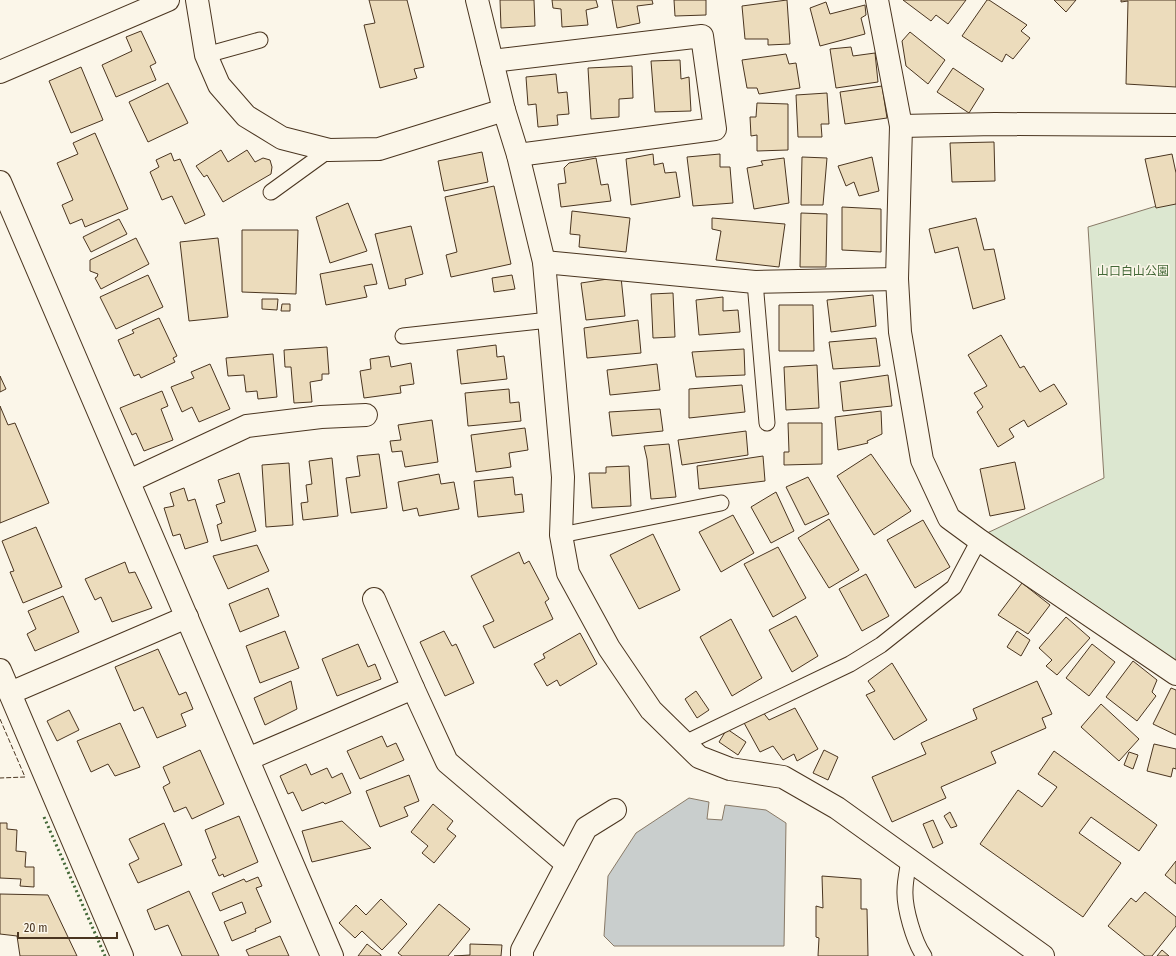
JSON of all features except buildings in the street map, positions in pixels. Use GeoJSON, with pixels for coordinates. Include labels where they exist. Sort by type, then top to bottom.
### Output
{"type":"FeatureCollection","features":[{"type":"Feature","properties":{"kind":"street"},"geometry":{"type":"LineString","coordinates":[[0,72],[168,0]]}},
{"type":"Feature","properties":{"kind":"street"},"geometry":{"type":"LineString","coordinates":[[197,0],[206,55],[218,85],[246,116],[282,138],[329,150],[379,149],[504,110]]}},
{"type":"Feature","properties":{"kind":"street"},"geometry":{"type":"LineString","coordinates":[[477,0],[504,110],[518,155],[544,262],[563,477],[561,535],[568,573],[609,648],[651,710],[699,757],[730,769],[783,777],[837,808],[1043,956]]}},
{"type":"Feature","properties":{"kind":"street"},"geometry":{"type":"LineString","coordinates":[[877,0],[901,126],[897,279],[900,332],[922,460],[948,518],[1176,674]]}},
{"type":"Feature","properties":{"kind":"street"},"geometry":{"type":"LineString","coordinates":[[492,61],[702,36],[715,129],[518,155]]}},
{"type":"Feature","properties":{"kind":"street"},"geometry":{"type":"LineString","coordinates":[[901,126],[994,124],[1176,126]]}},
{"type":"Feature","properties":{"kind":"street"},"geometry":{"type":"LineString","coordinates":[[0,182],[332,956]]}},
{"type":"Feature","properties":{"kind":"street"},"geometry":{"type":"LineString","coordinates":[[544,262],[755,282],[897,279]]}},
{"type":"Feature","properties":{"kind":"street"},"geometry":{"type":"LineString","coordinates":[[129,481],[247,426],[321,417],[366,415]]}},
{"type":"Feature","properties":{"kind":"street"},"geometry":{"type":"LineString","coordinates":[[374,599],[447,762],[567,864]]}},
{"type":"Feature","properties":{"kind":"street"},"geometry":{"type":"LineString","coordinates":[[10,693],[187,617]]}},
{"type":"Feature","properties":{"kind":"street"},"geometry":{"type":"LineString","coordinates":[[0,670],[122,956]]}},
{"type":"Feature","properties":{"kind":"street"},"geometry":{"type":"LineString","coordinates":[[248,760],[413,688]]}},
{"type":"Feature","properties":{"kind":"street"},"geometry":{"type":"LineString","coordinates":[[522,956],[522,950],[586,828],[615,810]]}},
{"type":"Feature","properties":{"kind":"lane"},"geometry":{"type":"LineString","coordinates":[[206,55],[260,40]]}},
{"type":"Feature","properties":{"kind":"lane"},"geometry":{"type":"LineString","coordinates":[[271,192],[329,150]]}},
{"type":"Feature","properties":{"kind":"lane"},"geometry":{"type":"LineString","coordinates":[[755,282],[767,423]]}},
{"type":"Feature","properties":{"kind":"lane"},"geometry":{"type":"LineString","coordinates":[[403,336],[549,320]]}},
{"type":"Feature","properties":{"kind":"lane"},"geometry":{"type":"LineString","coordinates":[[561,535],[721,503]]}},
{"type":"Feature","properties":{"kind":"lane"},"geometry":{"type":"LineString","coordinates":[[684,743],[850,664],[881,644],[954,587],[979,540]]}},
{"type":"Feature","properties":{"kind":"lane"},"geometry":{"type":"LineString","coordinates":[[909,859],[904,891],[907,912],[913,931],[924,956]]}},
{"type":"Feature","properties":{"kind":"green space","name":"山口白山公園"},"geometry":{"type":"Polygon","coordinates":[[[1176,200],[1176,661],[1016,551],[985,534],[1104,478],[1088,227],[1176,200]]]}},
{"type":"Feature","properties":{"kind":"shaded area"},"geometry":{"type":"Polygon","coordinates":[[[689,798],[709,802],[707,819],[722,820],[725,805],[766,810],[786,823],[784,946],[614,946],[604,936],[608,876],[636,833],[689,798]]]}},
{"type":"Feature","properties":{"kind":"hedge"},"geometry":{"type":"LineString","coordinates":[[44,817],[105,956]]}},
{"type":"Feature","properties":{"kind":"fence"},"geometry":{"type":"LineString","coordinates":[[0,719],[25,777],[0,778]]}}]}
